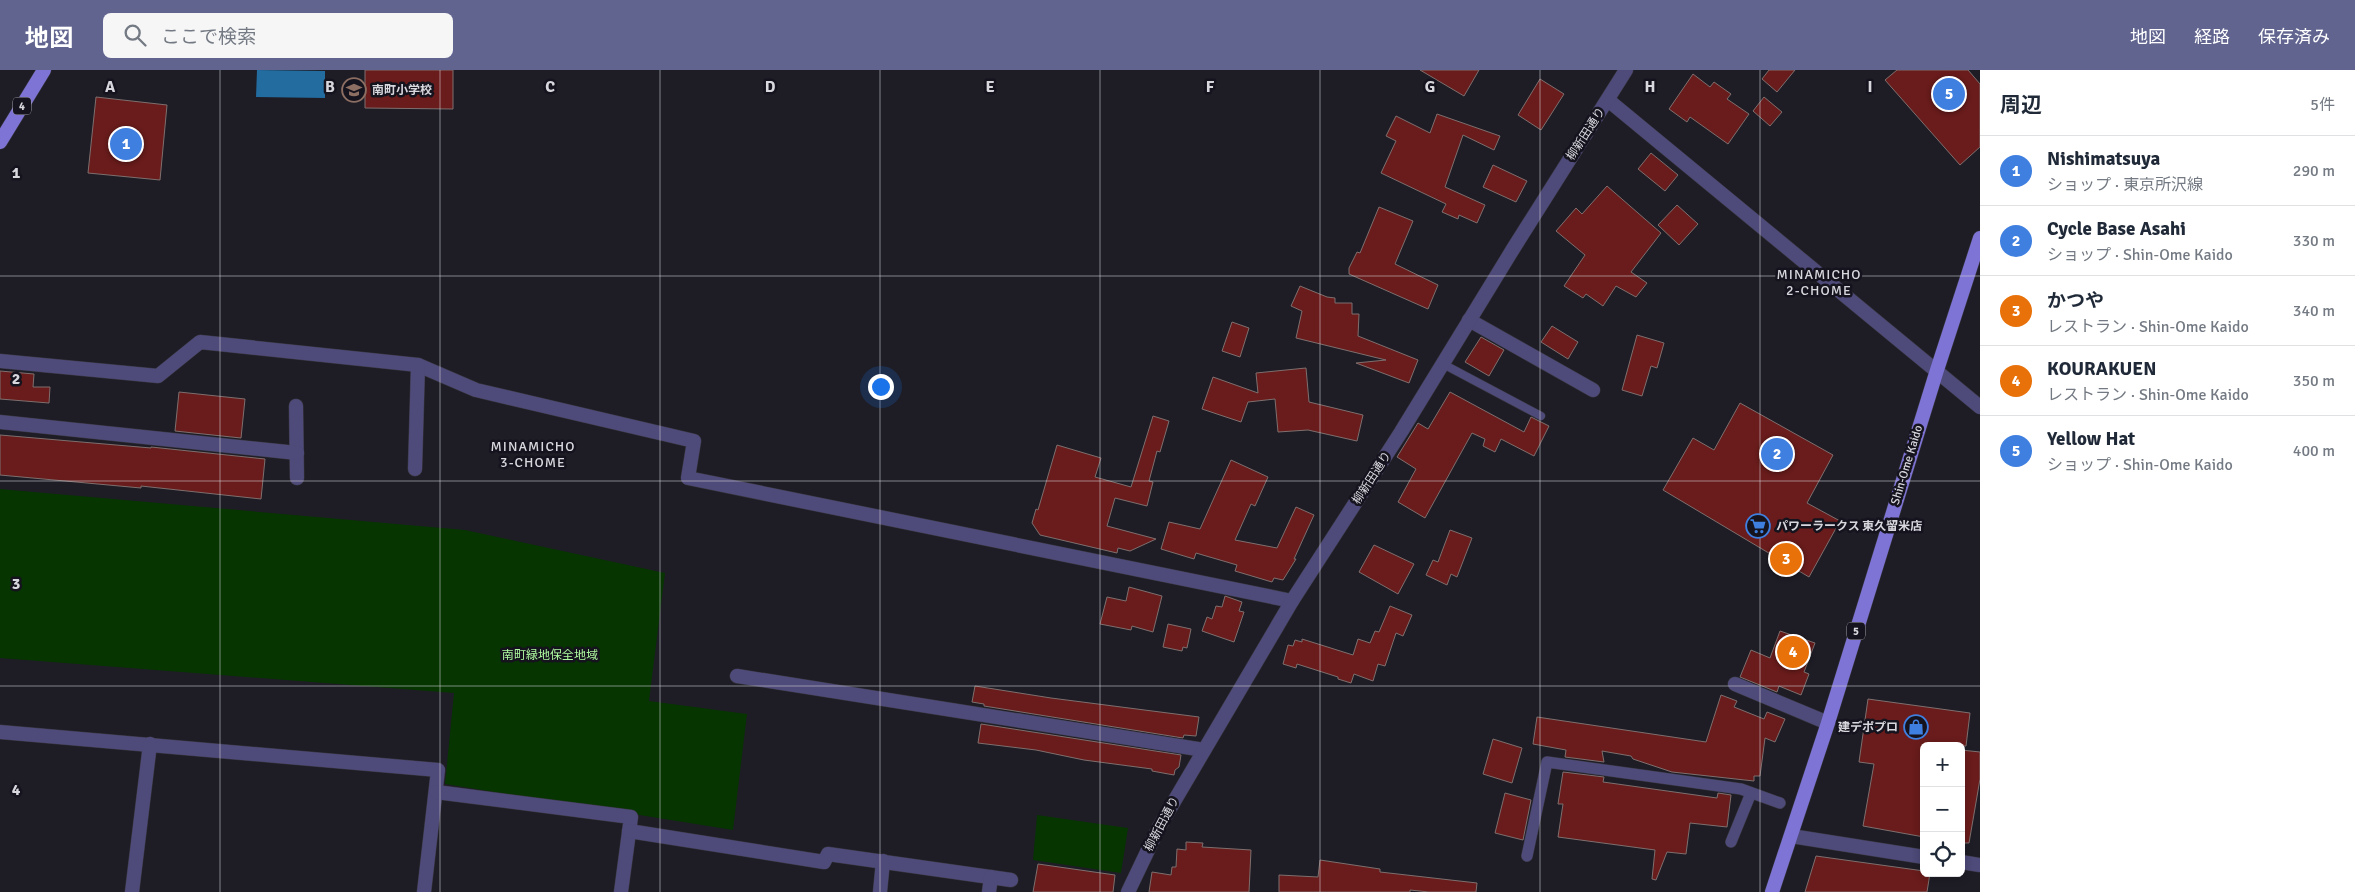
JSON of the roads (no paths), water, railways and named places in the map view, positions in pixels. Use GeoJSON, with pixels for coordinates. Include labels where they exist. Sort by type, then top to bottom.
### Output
{"type":"FeatureCollection","features":[{"type":"Feature","properties":{"kind":"main road","name":"4"},"geometry":{"type":"LineString","coordinates":[[0,142],[44,70]]}},
{"type":"Feature","properties":{"kind":"main road","name":"Shin-Ome Kaido"},"geometry":{"type":"LineString","coordinates":[[1772,892],[1828,723],[1936,370],[1980,238]]}},
{"type":"Feature","properties":{"kind":"street","name":"柳新田通り"},"geometry":{"type":"LineString","coordinates":[[1128,892],[1159,827],[1292,601],[1401,432],[1626,70]]}},
{"type":"Feature","properties":{"kind":"street"},"geometry":{"type":"LineString","coordinates":[[1608,100],[1980,407]]}},
{"type":"Feature","properties":{"kind":"street"},"geometry":{"type":"LineString","coordinates":[[1469,320],[1593,390]]}},
{"type":"Feature","properties":{"kind":"street"},"geometry":{"type":"LineString","coordinates":[[0,361],[158,376],[200,342],[418,366],[476,390],[694,441],[688,478],[1292,601]]}},
{"type":"Feature","properties":{"kind":"street"},"geometry":{"type":"LineString","coordinates":[[415,469],[418,366]]}},
{"type":"Feature","properties":{"kind":"street"},"geometry":{"type":"LineString","coordinates":[[296,406],[297,478]]}},
{"type":"Feature","properties":{"kind":"street"},"geometry":{"type":"LineString","coordinates":[[0,422],[297,453]]}},
{"type":"Feature","properties":{"kind":"street"},"geometry":{"type":"LineString","coordinates":[[737,676],[1204,750]]}},
{"type":"Feature","properties":{"kind":"street"},"geometry":{"type":"LineString","coordinates":[[1735,684],[1828,723]]}},
{"type":"Feature","properties":{"kind":"street"},"geometry":{"type":"LineString","coordinates":[[0,732],[438,770],[424,892]]}},
{"type":"Feature","properties":{"kind":"street"},"geometry":{"type":"LineString","coordinates":[[132,892],[150,744]]}},
{"type":"Feature","properties":{"kind":"street"},"geometry":{"type":"LineString","coordinates":[[1527,856],[1547,762],[1741,789],[1780,803]]}},
{"type":"Feature","properties":{"kind":"street"},"geometry":{"type":"LineString","coordinates":[[436,792],[631,817],[620,892]]}},
{"type":"Feature","properties":{"kind":"street"},"geometry":{"type":"LineString","coordinates":[[1731,842],[1751,793]]}},
{"type":"Feature","properties":{"kind":"street"},"geometry":{"type":"LineString","coordinates":[[629,831],[824,862],[828,854],[1010,880]]}},
{"type":"Feature","properties":{"kind":"street"},"geometry":{"type":"LineString","coordinates":[[1791,836],[1920,856]]}},
{"type":"Feature","properties":{"kind":"street"},"geometry":{"type":"LineString","coordinates":[[880,892],[883,862]]}},
{"type":"Feature","properties":{"kind":"street"},"geometry":{"type":"LineString","coordinates":[[1965,863],[1980,865]]}},
{"type":"Feature","properties":{"kind":"street"},"geometry":{"type":"LineString","coordinates":[[989,892],[991,877]]}},
{"type":"Feature","properties":{"kind":"lane"},"geometry":{"type":"LineString","coordinates":[[1442,364],[1541,416]]}},
{"type":"Feature","properties":{"kind":"water"},"geometry":{"type":"Polygon","coordinates":[[[257,70],[325,71],[325,98],[256,97],[257,70]]]}},
{"type":"Feature","properties":{"kind":"place","name":"南町小学校"},"geometry":{"type":"Point","coordinates":[354,90]}},
{"type":"Feature","properties":{"kind":"place","name":"Yellow Hat"},"geometry":{"type":"Point","coordinates":[1949,94]}},
{"type":"Feature","properties":{"kind":"place","name":"Nishimatsuya"},"geometry":{"type":"Point","coordinates":[126,144]}},
{"type":"Feature","properties":{"kind":"place","name":"Cycle Base Asahi"},"geometry":{"type":"Point","coordinates":[1777,454]}},
{"type":"Feature","properties":{"kind":"place","name":"パワーラークス 東久留米店"},"geometry":{"type":"Point","coordinates":[1758,526]}},
{"type":"Feature","properties":{"kind":"place","name":"かつや"},"geometry":{"type":"Point","coordinates":[1786,559]}},
{"type":"Feature","properties":{"kind":"place","name":"KOURAKUEN"},"geometry":{"type":"Point","coordinates":[1793,652]}},
{"type":"Feature","properties":{"kind":"place","name":"建デポプロ"},"geometry":{"type":"Point","coordinates":[1916,727]}},
{"type":"Feature","properties":{"kind":"district","name":"MINAMICHO 2-CHOME"},"geometry":{"type":"Point","coordinates":[1819,282]}},
{"type":"Feature","properties":{"kind":"district","name":"MINAMICHO 3-CHOME"},"geometry":{"type":"Point","coordinates":[533,454]}},
{"type":"Feature","properties":{"kind":"park label","name":"南町緑地保全地域"},"geometry":{"type":"Point","coordinates":[550,655]}}]}
